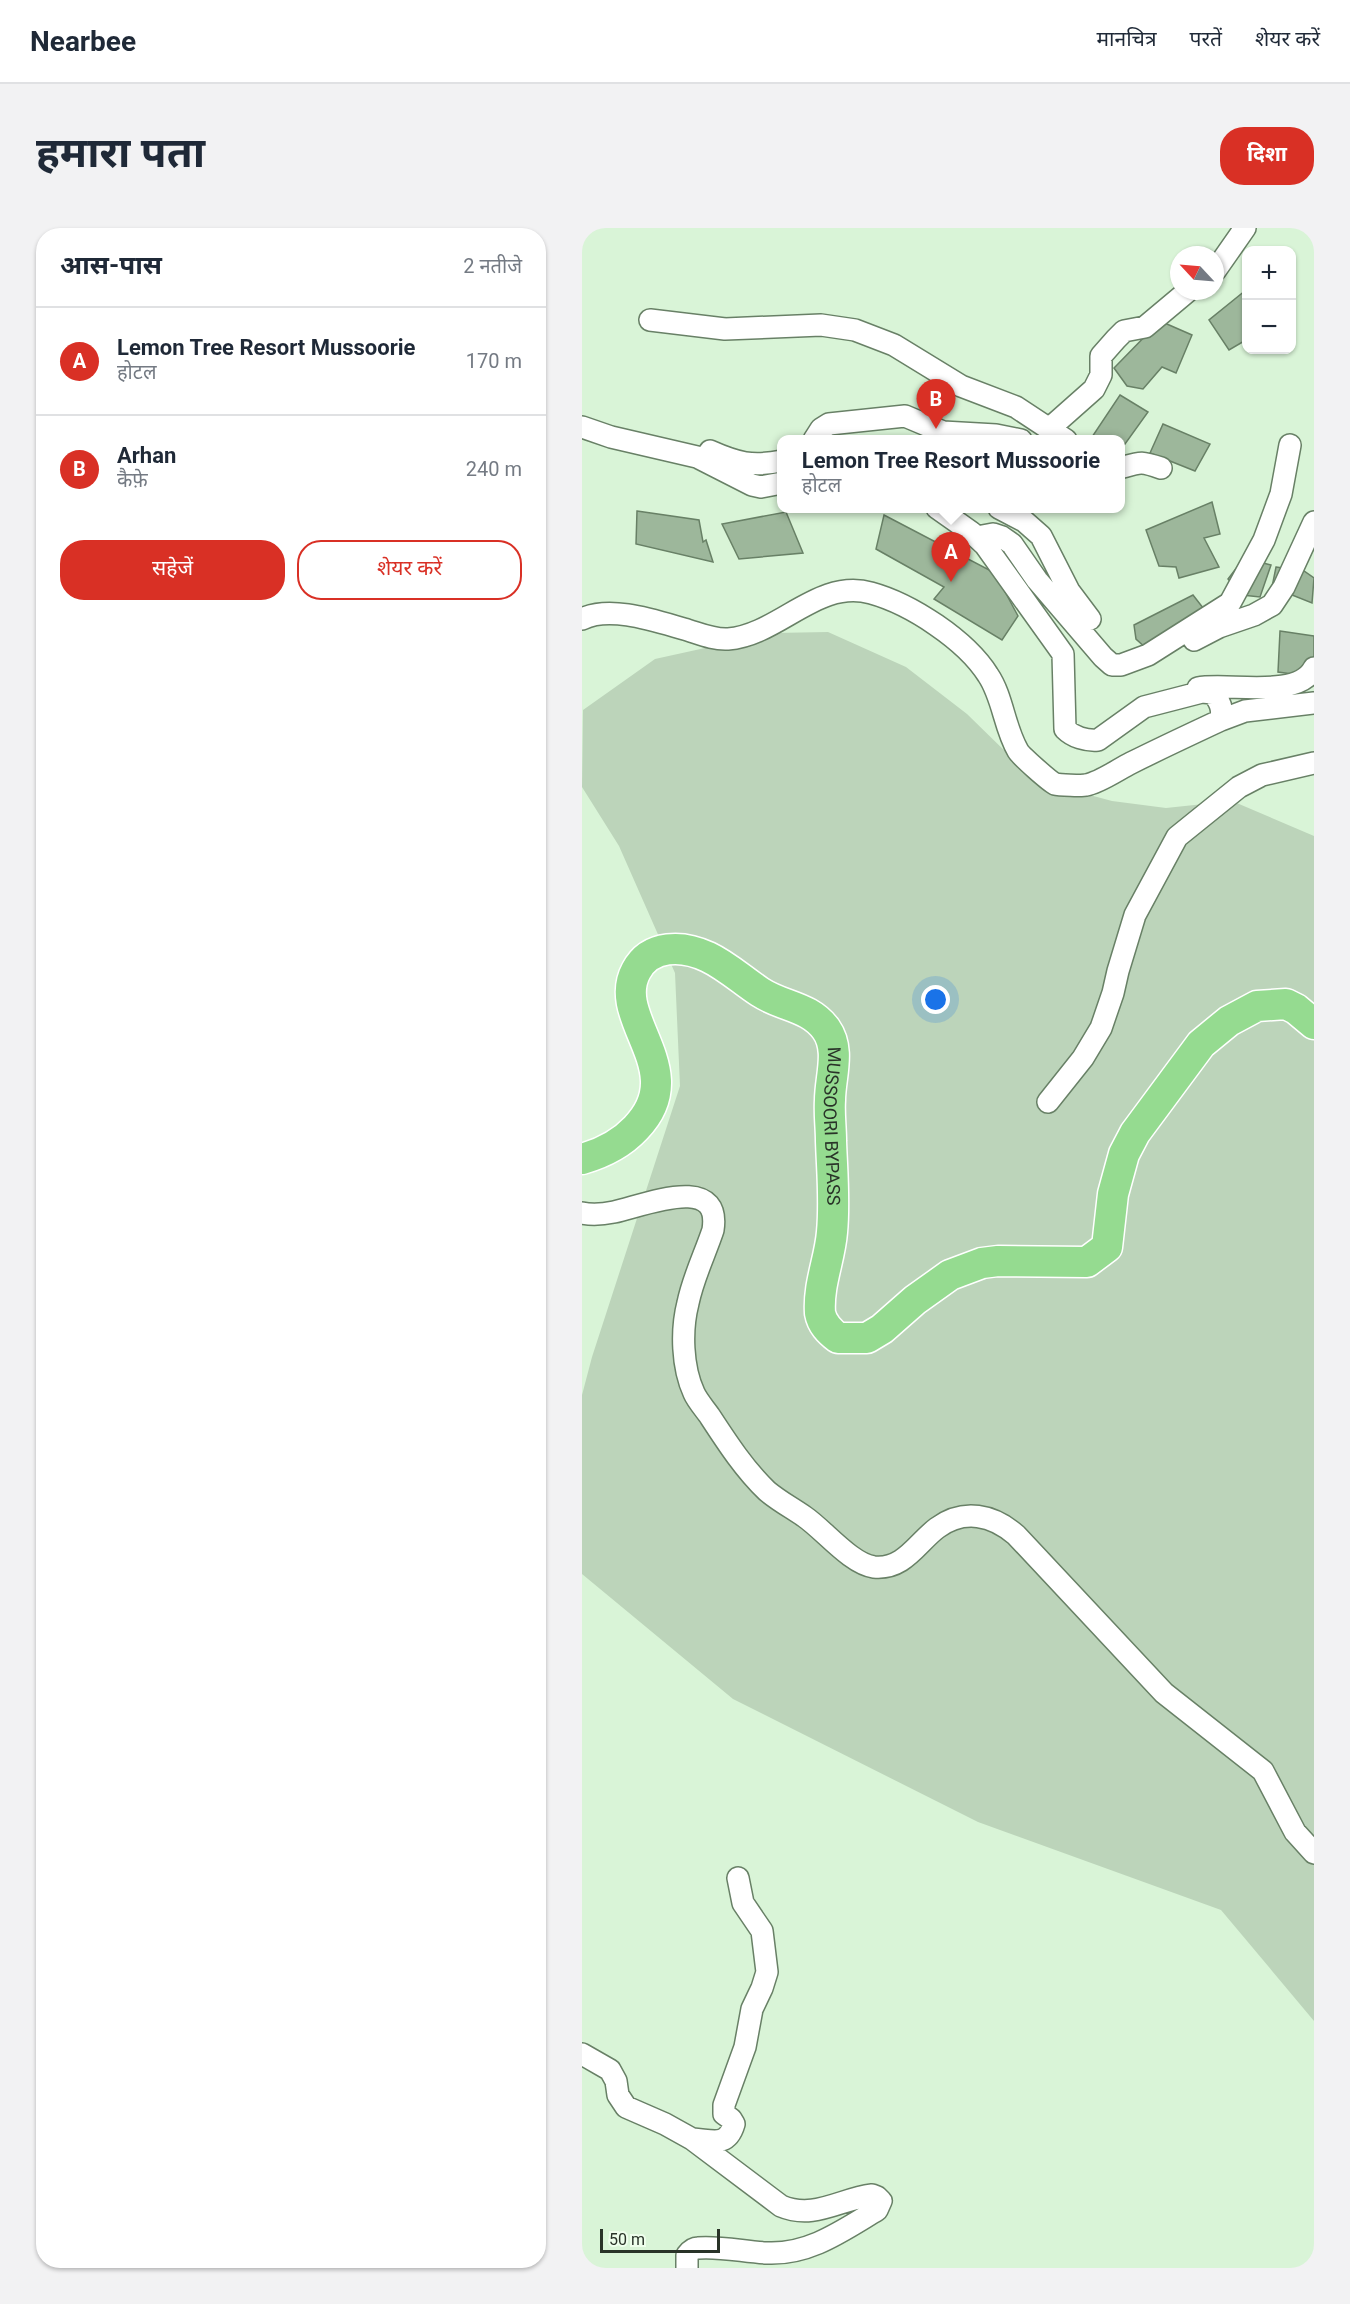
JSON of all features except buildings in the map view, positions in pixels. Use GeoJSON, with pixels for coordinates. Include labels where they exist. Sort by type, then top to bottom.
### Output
{"type":"FeatureCollection","features":[{"type":"Feature","properties":{"kind":"highway","name":"MUSSOORI BYPASS"},"geometry":{"type":"LineString","coordinates":[[582,1160],[607,1151],[627,1138],[644,1121],[653,1106],[656,1090],[655,1068],[632,1004],[630,986],[639,966],[653,952],[668,948],[682,949],[708,957],[762,993],[811,1014],[820,1021],[830,1035],[835,1053],[830,1100],[834,1193],[832,1234],[821,1279],[820,1314],[826,1328],[838,1338],[867,1338],[882,1329],[915,1300],[950,1275],[982,1263],[1087,1262],[1107,1247],[1113,1194],[1124,1154],[1135,1133],[1201,1044],[1229,1021],[1257,1006],[1286,1004],[1314,1024]]}},
{"type":"Feature","properties":{"kind":"street"},"geometry":{"type":"LineString","coordinates":[[1224,258],[1245,228]]}},
{"type":"Feature","properties":{"kind":"street"},"geometry":{"type":"LineString","coordinates":[[650,320],[725,329],[821,325],[855,330],[894,345],[947,379],[975,392],[999,399],[1058,434],[1094,389],[1101,375],[1101,356],[1116,339],[1124,331],[1145,327],[1177,300]]}},
{"type":"Feature","properties":{"kind":"street"},"geometry":{"type":"LineString","coordinates":[[817,435],[829,424],[899,416],[913,418],[943,432],[996,435]]}},
{"type":"Feature","properties":{"kind":"street"},"geometry":{"type":"LineString","coordinates":[[582,427],[611,437],[697,457],[752,485],[761,487],[777,484]]}},
{"type":"Feature","properties":{"kind":"street"},"geometry":{"type":"LineString","coordinates":[[1121,665],[1148,656],[1230,603],[1264,540],[1277,504],[1290,445]]}},
{"type":"Feature","properties":{"kind":"street"},"geometry":{"type":"LineString","coordinates":[[679,452],[692,446],[699,446],[742,464],[777,462]]}},
{"type":"Feature","properties":{"kind":"street"},"geometry":{"type":"LineString","coordinates":[[1125,466],[1134,462],[1143,462],[1161,468]]}},
{"type":"Feature","properties":{"kind":"street"},"geometry":{"type":"LineString","coordinates":[[944,513],[977,537],[993,555],[1064,654],[1065,729],[1070,734],[1089,740],[1098,740],[1144,707],[1202,692],[1213,693],[1220,702],[1223,711],[1221,720]]}},
{"type":"Feature","properties":{"kind":"street"},"geometry":{"type":"LineString","coordinates":[[1008,513],[1041,536],[1069,591],[1089,619]]}},
{"type":"Feature","properties":{"kind":"street"},"geometry":{"type":"LineString","coordinates":[[977,537],[993,534],[1012,544],[1037,580],[1112,665],[1145,665],[1219,627],[1254,615],[1272,605],[1284,587],[1314,522]]}},
{"type":"Feature","properties":{"kind":"street"},"geometry":{"type":"LineString","coordinates":[[582,619],[603,614],[630,615],[705,636],[725,639],[758,632],[831,593],[845,590],[871,593],[919,615],[955,637],[974,656],[989,676],[1018,752],[1054,784],[1086,785],[1221,720],[1245,711],[1314,703]]}},
{"type":"Feature","properties":{"kind":"street"},"geometry":{"type":"LineString","coordinates":[[1176,698],[1200,687],[1252,688],[1296,683],[1305,679],[1314,668]]}},
{"type":"Feature","properties":{"kind":"street"},"geometry":{"type":"LineString","coordinates":[[1048,1102],[1083,1058],[1101,1028],[1135,915],[1177,837],[1226,796],[1247,783],[1262,775],[1314,763]]}},
{"type":"Feature","properties":{"kind":"street"},"geometry":{"type":"LineString","coordinates":[[582,1213],[612,1212],[670,1198],[690,1196],[701,1198],[709,1204],[714,1211],[713,1230],[687,1303],[684,1334],[686,1366],[693,1392],[754,1477],[768,1492],[805,1517],[858,1561],[871,1567],[886,1567],[901,1562],[938,1527],[956,1519],[972,1516],[988,1518],[1003,1524],[1024,1543],[1164,1693],[1263,1771],[1295,1832],[1314,1853]]}},
{"type":"Feature","properties":{"kind":"street"},"geometry":{"type":"LineString","coordinates":[[692,2139],[722,2141],[729,2137],[734,2124],[723,2114],[724,2105],[745,2047],[752,2009],[762,1988],[766,1971],[767,1961],[762,1931],[743,1903],[738,1878]]}},
{"type":"Feature","properties":{"kind":"street"},"geometry":{"type":"LineString","coordinates":[[582,2054],[610,2070],[616,2081],[618,2095],[626,2107],[692,2139],[782,2206],[791,2210],[814,2211],[872,2195],[881,2201],[877,2210],[823,2242],[807,2248],[789,2253],[769,2254],[697,2248],[687,2255],[685,2262],[687,2268]]}},
{"type":"Feature","properties":{"kind":"green space"},"geometry":{"type":"Polygon","coordinates":[[[828,632],[906,667],[967,714],[1011,757],[1056,786],[1112,801],[1166,808],[1232,801],[1314,836],[1314,2021],[1221,1910],[978,1822],[733,1699],[582,1574],[582,1395],[592,1357],[680,1086],[675,973],[619,846],[582,787],[583,710],[655,659],[773,633],[828,632]]]}},
{"type":"Feature","properties":{"kind":"place","name":"Arhan"},"geometry":{"type":"Point","coordinates":[936,429]}},
{"type":"Feature","properties":{"kind":"place","name":"Lemon Tree Resort Mussoorie"},"geometry":{"type":"Point","coordinates":[951,582]}}]}
